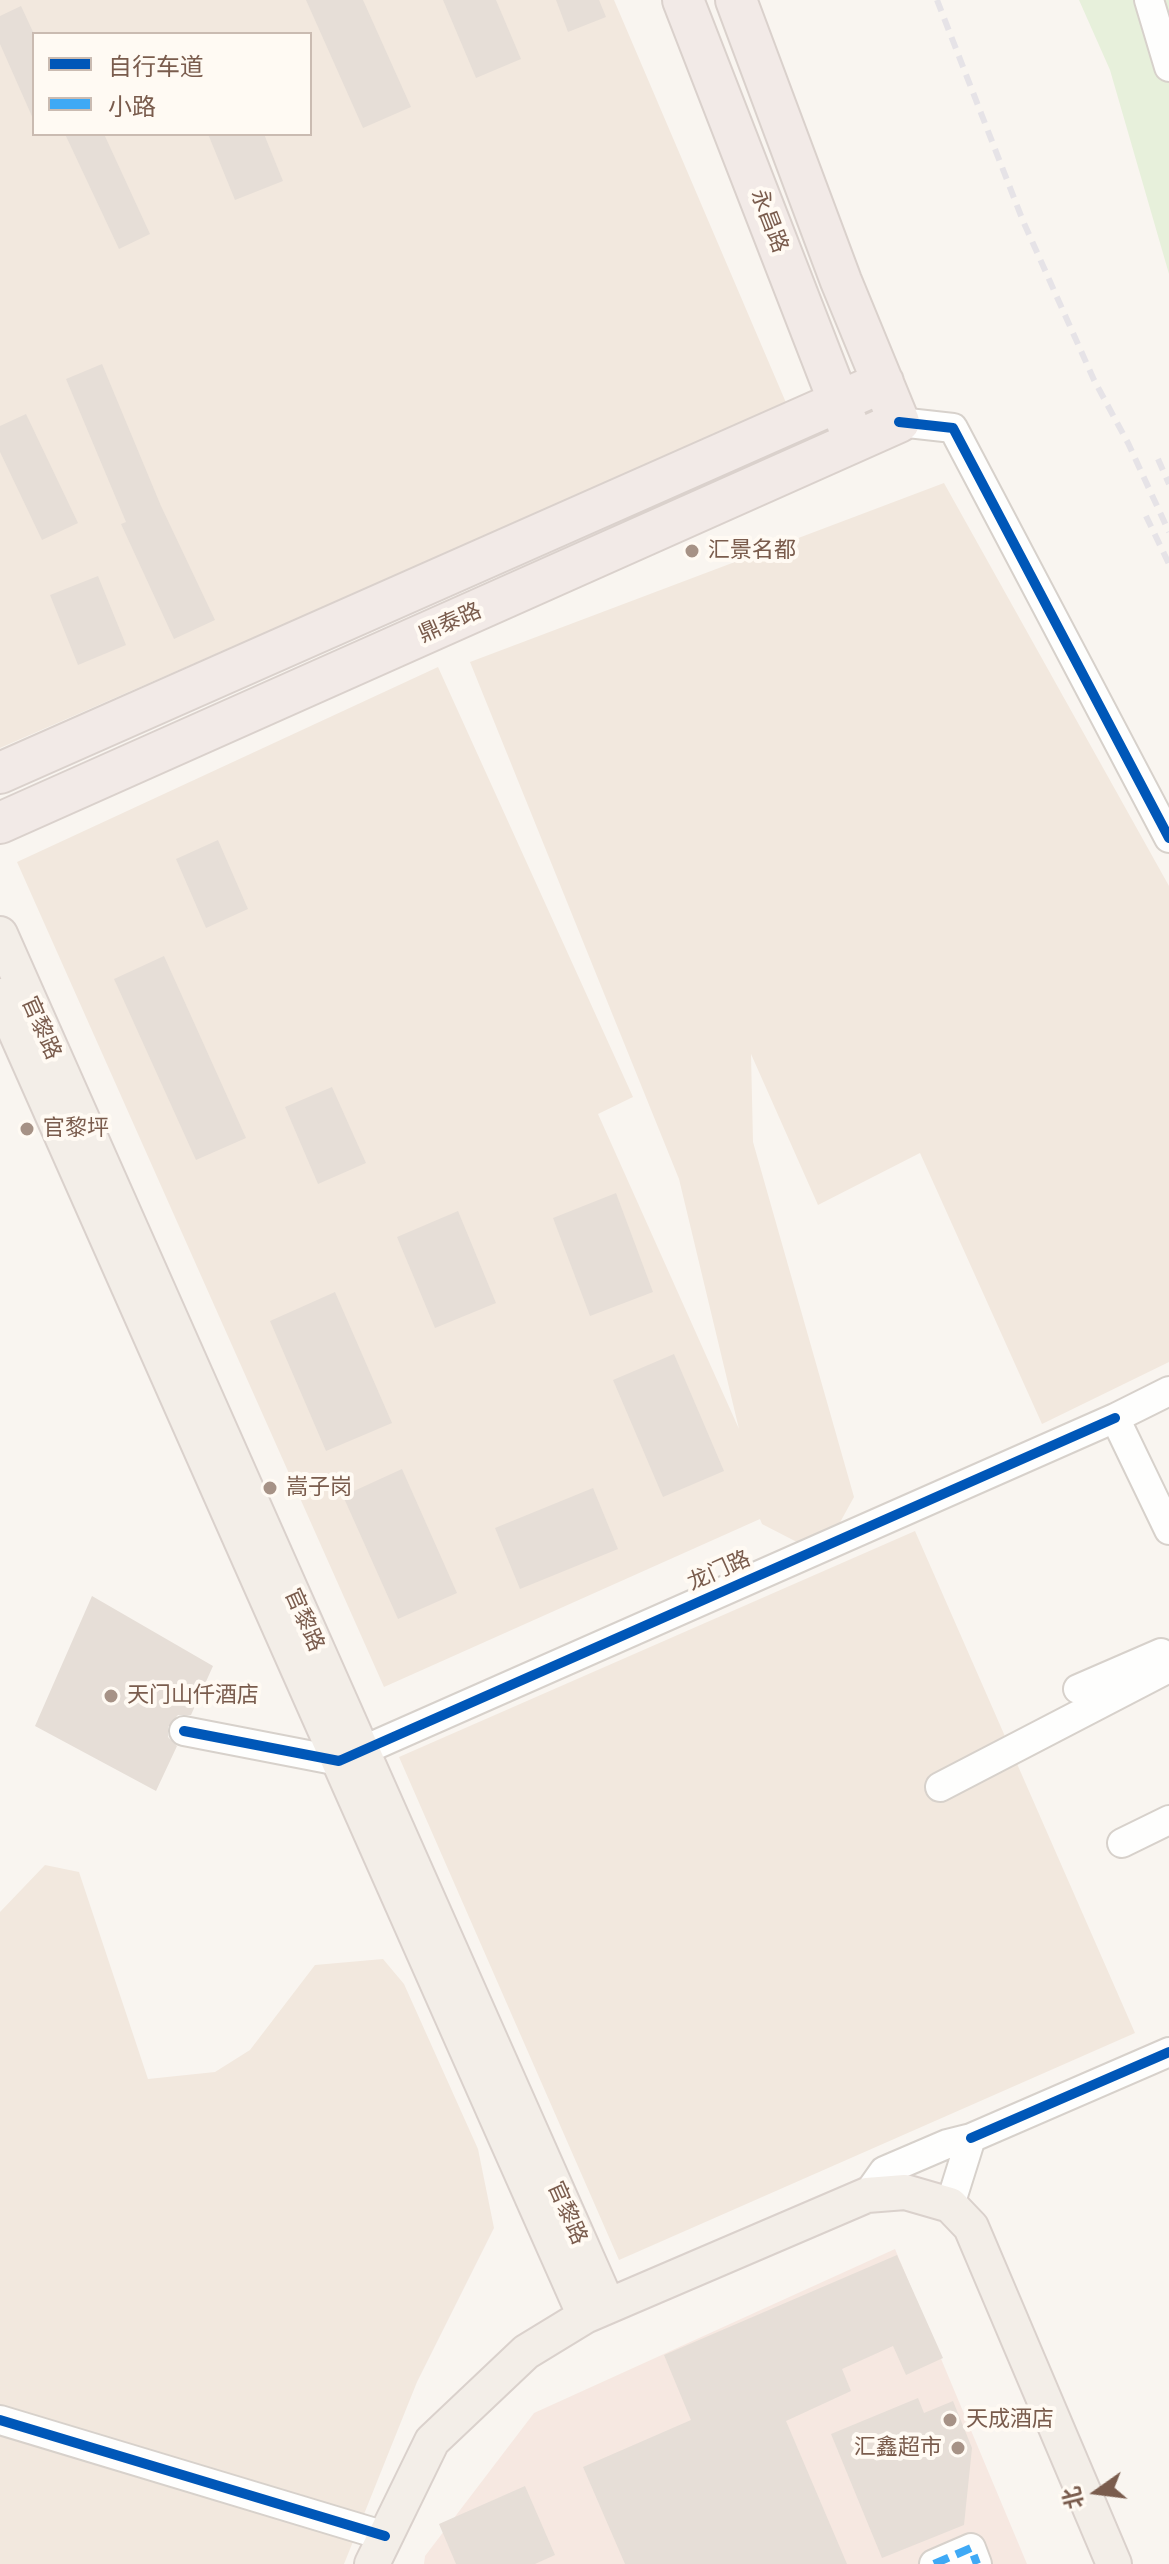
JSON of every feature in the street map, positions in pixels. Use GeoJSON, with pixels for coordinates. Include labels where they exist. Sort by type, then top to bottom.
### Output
{"type":"FeatureCollection","features":[{"type":"Feature","properties":{"kind":"highway","name":"永昌路"},"geometry":{"type":"LineString","coordinates":[[683,0],[855,441]]}},
{"type":"Feature","properties":{"kind":"highway"},"geometry":{"type":"LineString","coordinates":[[736,0],[841,281],[899,422]]}},
{"type":"Feature","properties":{"kind":"highway","name":"鼎泰路"},"geometry":{"type":"LineString","coordinates":[[0,773],[883,382]]}},
{"type":"Feature","properties":{"kind":"highway","name":"鼎泰路"},"geometry":{"type":"LineString","coordinates":[[0,823],[899,422]]}},
{"type":"Feature","properties":{"kind":"main road","name":"官黎路"},"geometry":{"type":"LineString","coordinates":[[0,934],[350,1756]]}},
{"type":"Feature","properties":{"kind":"main road","name":"官黎路"},"geometry":{"type":"LineString","coordinates":[[0,996],[350,1756],[596,2311]]}},
{"type":"Feature","properties":{"kind":"main road"},"geometry":{"type":"LineString","coordinates":[[378,2550],[432,2441],[526,2352],[596,2311],[867,2195],[905,2192],[950,2205],[971,2227],[1114,2564]]}},
{"type":"Feature","properties":{"kind":"street"},"geometry":{"type":"LineString","coordinates":[[1149,0],[1169,67]]}},
{"type":"Feature","properties":{"kind":"street"},"geometry":{"type":"LineString","coordinates":[[899,422],[953,428],[1169,838]]}},
{"type":"Feature","properties":{"kind":"street","name":"龙门路"},"geometry":{"type":"LineString","coordinates":[[350,1756],[1115,1418],[1169,1391]]}},
{"type":"Feature","properties":{"kind":"street"},"geometry":{"type":"LineString","coordinates":[[1115,1418],[1169,1530]]}},
{"type":"Feature","properties":{"kind":"street"},"geometry":{"type":"LineString","coordinates":[[1078,1689],[1169,1650]]}},
{"type":"Feature","properties":{"kind":"street"},"geometry":{"type":"LineString","coordinates":[[940,1787],[1169,1668]]}},
{"type":"Feature","properties":{"kind":"street"},"geometry":{"type":"LineString","coordinates":[[184,1731],[350,1756]]}},
{"type":"Feature","properties":{"kind":"street"},"geometry":{"type":"LineString","coordinates":[[1122,1843],[1169,1820]]}},
{"type":"Feature","properties":{"kind":"street"},"geometry":{"type":"LineString","coordinates":[[867,2195],[884,2171],[947,2144],[971,2138],[1169,2052]]}},
{"type":"Feature","properties":{"kind":"street"},"geometry":{"type":"LineString","coordinates":[[950,2205],[971,2138]]}},
{"type":"Feature","properties":{"kind":"street"},"geometry":{"type":"LineString","coordinates":[[0,2420],[378,2550]]}},
{"type":"Feature","properties":{"kind":"street"},"geometry":{"type":"LineString","coordinates":[[934,2564],[971,2548],[977,2564]]}},
{"type":"Feature","properties":{"kind":"shaded area"},"geometry":{"type":"Polygon","coordinates":[[[0,0],[614,0],[787,405],[0,748],[0,0]]]}},
{"type":"Feature","properties":{"kind":"shaded area"},"geometry":{"type":"Polygon","coordinates":[[[944,483],[1169,886],[1169,1362],[1042,1424],[920,1153],[818,1205],[751,1054],[753,1142],[854,1497],[822,1555],[762,1524],[760,1519],[384,1687],[17,862],[438,667],[633,1097],[598,1114],[739,1429],[679,1179],[470,662],[944,483]]]}},
{"type":"Feature","properties":{"kind":"shaded area"},"geometry":{"type":"Polygon","coordinates":[[[915,1531],[1135,2033],[619,2260],[399,1757],[915,1531]]]}},
{"type":"Feature","properties":{"kind":"shaded area"},"geometry":{"type":"Polygon","coordinates":[[[45,1865],[79,1872],[148,2079],[215,2072],[250,2050],[315,1965],[383,1959],[404,1984],[478,2149],[494,2228],[417,2382],[344,2564],[0,2564],[0,1912],[45,1865]]]}},
{"type":"Feature","properties":{"kind":"shaded area"},"geometry":{"type":"Polygon","coordinates":[[[895,2249],[1027,2564],[424,2564],[425,2556],[534,2413],[895,2249]]]}},
{"type":"Feature","properties":{"kind":"green space"},"geometry":{"type":"Polygon","coordinates":[[[1079,0],[1169,0],[1169,274],[1110,70],[1079,0]]]}},
{"type":"Feature","properties":{"kind":"building"},"geometry":{"type":"Polygon","coordinates":[[[306,0],[363,0],[411,107],[363,128],[306,0]]]}},
{"type":"Feature","properties":{"kind":"building"},"geometry":{"type":"Polygon","coordinates":[[[443,0],[496,0],[521,59],[476,78],[443,0]]]}},
{"type":"Feature","properties":{"kind":"building"},"geometry":{"type":"Polygon","coordinates":[[[556,0],[599,0],[606,17],[568,32],[556,0]]]}},
{"type":"Feature","properties":{"kind":"building"},"geometry":{"type":"Polygon","coordinates":[[[21,6],[33,32],[32,116],[0,44],[0,16],[21,6]]]}},
{"type":"Feature","properties":{"kind":"building"},"geometry":{"type":"Polygon","coordinates":[[[66,136],[105,136],[150,234],[119,249],[66,136]]]}},
{"type":"Feature","properties":{"kind":"building"},"geometry":{"type":"Polygon","coordinates":[[[209,136],[265,136],[283,181],[235,200],[209,136]]]}},
{"type":"Feature","properties":{"kind":"building"},"geometry":{"type":"Polygon","coordinates":[[[102,364],[161,506],[215,620],[174,639],[121,524],[126,522],[66,379],[102,364]]]}},
{"type":"Feature","properties":{"kind":"building"},"geometry":{"type":"Polygon","coordinates":[[[26,414],[78,523],[42,540],[0,452],[0,426],[26,414]]]}},
{"type":"Feature","properties":{"kind":"building"},"geometry":{"type":"Polygon","coordinates":[[[98,576],[126,645],[78,665],[50,595],[98,576]]]}},
{"type":"Feature","properties":{"kind":"building"},"geometry":{"type":"Polygon","coordinates":[[[218,840],[248,909],[206,928],[176,859],[218,840]]]}},
{"type":"Feature","properties":{"kind":"building"},"geometry":{"type":"Polygon","coordinates":[[[164,956],[246,1138],[196,1160],[114,979],[164,956]]]}},
{"type":"Feature","properties":{"kind":"building"},"geometry":{"type":"Polygon","coordinates":[[[332,1087],[366,1163],[318,1184],[285,1107],[332,1087]]]}},
{"type":"Feature","properties":{"kind":"building"},"geometry":{"type":"Polygon","coordinates":[[[616,1193],[653,1292],[590,1316],[553,1218],[616,1193]]]}},
{"type":"Feature","properties":{"kind":"building"},"geometry":{"type":"Polygon","coordinates":[[[458,1211],[496,1303],[435,1328],[397,1237],[458,1211]]]}},
{"type":"Feature","properties":{"kind":"building"},"geometry":{"type":"Polygon","coordinates":[[[335,1292],[392,1423],[326,1451],[270,1321],[335,1292]]]}},
{"type":"Feature","properties":{"kind":"building"},"geometry":{"type":"Polygon","coordinates":[[[674,1354],[724,1471],[663,1497],[613,1380],[674,1354]]]}},
{"type":"Feature","properties":{"kind":"building"},"geometry":{"type":"Polygon","coordinates":[[[402,1469],[457,1593],[398,1619],[343,1496],[402,1469]]]}},
{"type":"Feature","properties":{"kind":"building"},"geometry":{"type":"Polygon","coordinates":[[[593,1488],[618,1549],[520,1589],[495,1528],[593,1488]]]}},
{"type":"Feature","properties":{"kind":"building","name":"天门山仟酒店"},"geometry":{"type":"Polygon","coordinates":[[[92,1596],[213,1666],[191,1715],[178,1715],[168,1727],[168,1737],[177,1746],[156,1791],[35,1726],[92,1596]]]}},
{"type":"Feature","properties":{"kind":"building"},"geometry":{"type":"Polygon","coordinates":[[[897,2255],[943,2358],[906,2375],[893,2346],[842,2369],[851,2391],[786,2421],[847,2564],[625,2564],[583,2467],[691,2420],[664,2355],[897,2255]]]}},
{"type":"Feature","properties":{"kind":"building"},"geometry":{"type":"Polygon","coordinates":[[[918,2398],[924,2413],[953,2401],[972,2448],[964,2525],[882,2558],[831,2434],[918,2398]]]}},
{"type":"Feature","properties":{"kind":"building"},"geometry":{"type":"Polygon","coordinates":[[[525,2486],[555,2555],[535,2564],[456,2564],[439,2524],[525,2486]]]}},
{"type":"Feature","properties":{"kind":"railway"},"geometry":{"type":"LineString","coordinates":[[937,0],[1023,221],[1094,380],[1128,443],[1169,532]]}},
{"type":"Feature","properties":{"kind":"railway"},"geometry":{"type":"LineString","coordinates":[[1158,459],[1169,484]]}},
{"type":"Feature","properties":{"kind":"railway"},"geometry":{"type":"LineString","coordinates":[[1146,516],[1169,564]]}},
{"type":"Feature","properties":{"kind":"marked path"},"geometry":{"type":"LineString","coordinates":[[934,2564],[971,2548],[977,2564]]}},
{"type":"Feature","properties":{"kind":"cycle path"},"geometry":{"type":"LineString","coordinates":[[899,422],[953,428],[1169,838]]}},
{"type":"Feature","properties":{"kind":"cycle path"},"geometry":{"type":"LineString","coordinates":[[184,1731],[339,1761],[1115,1418]]}},
{"type":"Feature","properties":{"kind":"cycle path"},"geometry":{"type":"LineString","coordinates":[[971,2138],[1169,2052]]}},
{"type":"Feature","properties":{"kind":"cycle path"},"geometry":{"type":"LineString","coordinates":[[0,2420],[385,2536]]}},
{"type":"Feature","properties":{"kind":"place","name":"汇景名都"},"geometry":{"type":"Point","coordinates":[692,551]}},
{"type":"Feature","properties":{"kind":"place","name":"官黎坪"},"geometry":{"type":"Point","coordinates":[27,1129]}},
{"type":"Feature","properties":{"kind":"place","name":"嵩子岗"},"geometry":{"type":"Point","coordinates":[270,1488]}},
{"type":"Feature","properties":{"kind":"place","name":"天门山仟酒店"},"geometry":{"type":"Point","coordinates":[111,1696]}},
{"type":"Feature","properties":{"kind":"place","name":"天成酒店"},"geometry":{"type":"Point","coordinates":[950,2420]}},
{"type":"Feature","properties":{"kind":"place","name":"汇鑫超市"},"geometry":{"type":"Point","coordinates":[958,2448]}}]}
